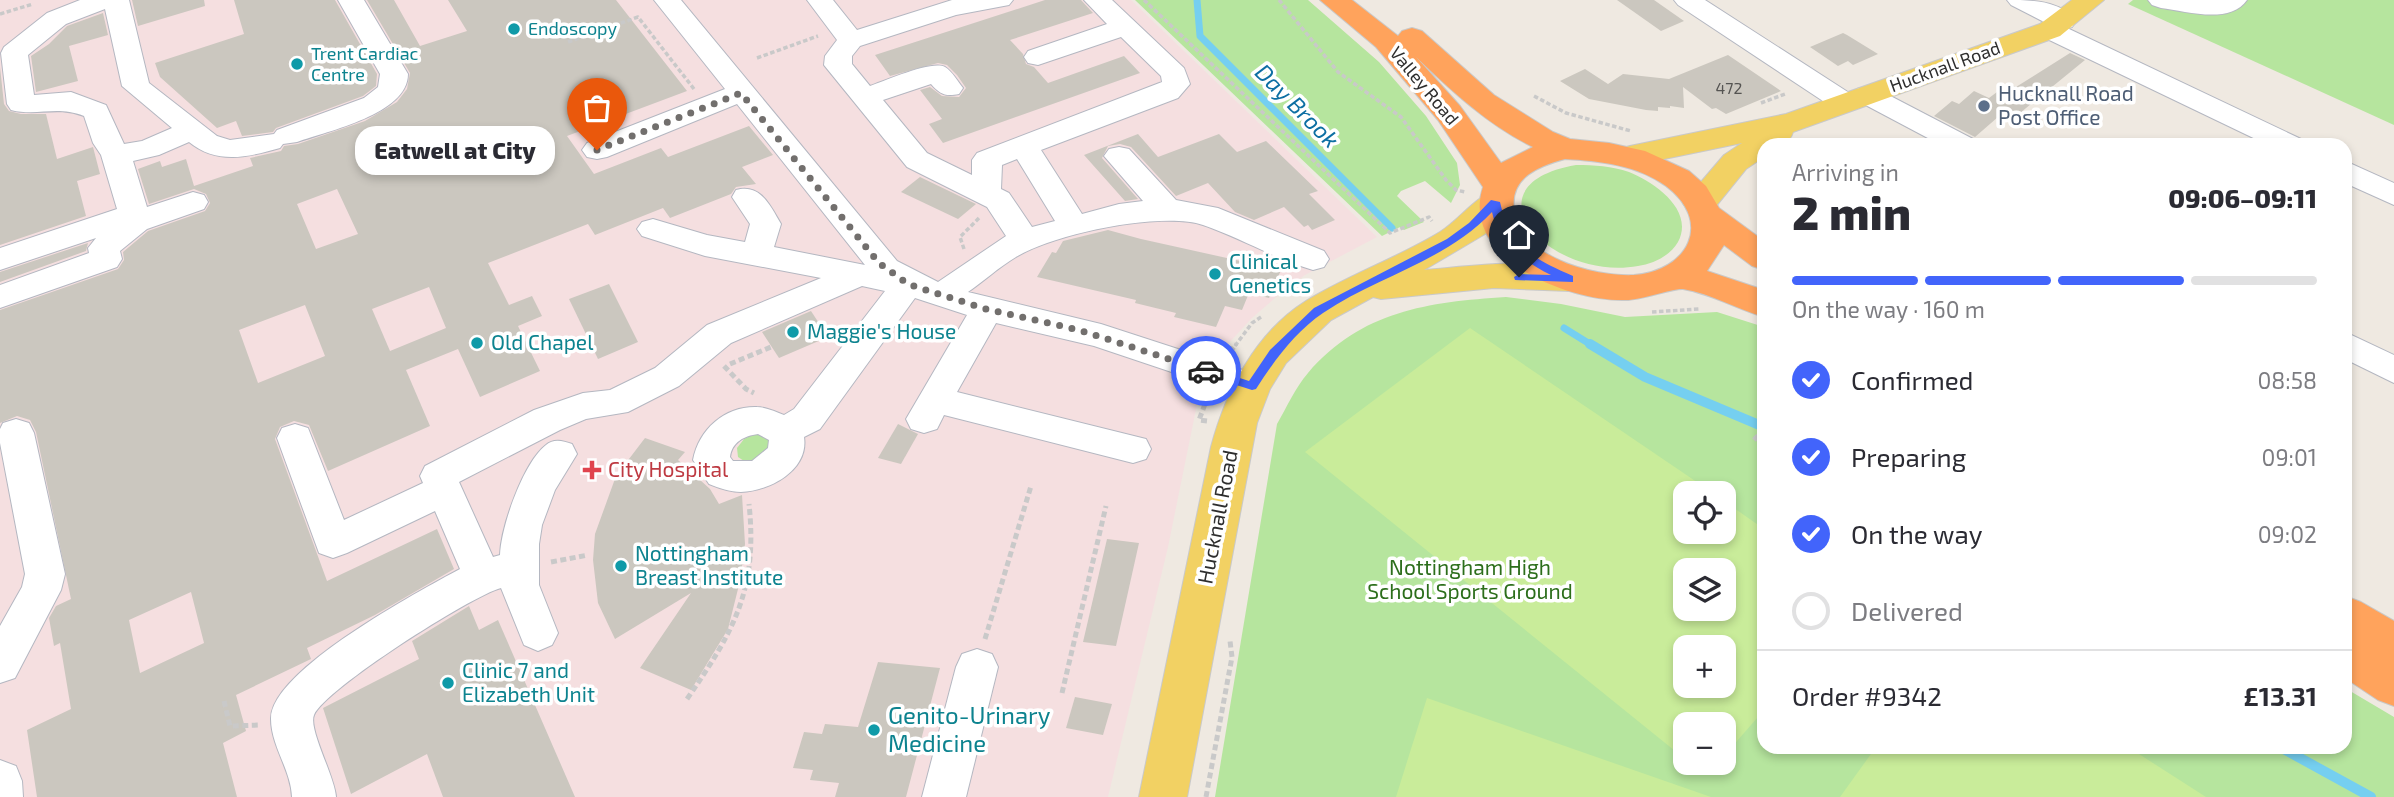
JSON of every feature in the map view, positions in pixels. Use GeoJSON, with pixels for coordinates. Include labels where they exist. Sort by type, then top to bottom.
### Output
{"type":"FeatureCollection","features":[{"type":"Feature","properties":{"kind":"highway","name":"Valley Road"},"geometry":{"type":"LineString","coordinates":[[1334,0],[1386,41],[1449,113],[1486,193]]}},
{"type":"Feature","properties":{"kind":"highway","name":"Valley Road"},"geometry":{"type":"LineString","coordinates":[[1372,0],[1478,100],[1533,137],[1565,149]]}},
{"type":"Feature","properties":{"kind":"highway"},"geometry":{"type":"LineString","coordinates":[[1703,209],[1709,238],[1699,259],[1678,276],[1655,284],[1628,288],[1598,286],[1570,279],[1538,265],[1514,246],[1500,224],[1486,193],[1514,168],[1536,156],[1565,149],[1597,149],[1636,144],[1688,188],[1703,209],[1757,252]]}},
{"type":"Feature","properties":{"kind":"highway"},"geometry":{"type":"LineString","coordinates":[[1678,276],[1731,290],[1757,301]]}},
{"type":"Feature","properties":{"kind":"highway"},"geometry":{"type":"LineString","coordinates":[[2352,619],[2394,644]]}},
{"type":"Feature","properties":{"kind":"highway"},"geometry":{"type":"LineString","coordinates":[[2352,658],[2394,685]]}},
{"type":"Feature","properties":{"kind":"main road","name":"Hucknall Road"},"geometry":{"type":"LineString","coordinates":[[1636,144],[1793,122],[2057,25],[2090,0]]}},
{"type":"Feature","properties":{"kind":"main road","name":"Hucknall Road"},"geometry":{"type":"LineString","coordinates":[[1770,138],[1793,122]]}},
{"type":"Feature","properties":{"kind":"main road","name":"Hucknall Road"},"geometry":{"type":"LineString","coordinates":[[1703,209],[1735,162],[1757,147]]}},
{"type":"Feature","properties":{"kind":"main road","name":"Hucknall Road"},"geometry":{"type":"LineString","coordinates":[[1163,797],[1231,447],[1237,423],[1252,386],[1273,353],[1318,311],[1451,241],[1473,226],[1486,193]]}},
{"type":"Feature","properties":{"kind":"main road","name":"Hucknall Road"},"geometry":{"type":"LineString","coordinates":[[1362,289],[1494,276],[1570,279]]}},
{"type":"Feature","properties":{"kind":"street"},"geometry":{"type":"LineString","coordinates":[[108,0],[66,12],[45,24],[14,53],[20,104],[71,101],[96,111],[108,143],[117,155],[135,218]]}},
{"type":"Feature","properties":{"kind":"street"},"geometry":{"type":"LineString","coordinates":[[116,0],[136,86],[207,142],[228,150],[279,139],[374,104],[386,95],[395,84],[394,74],[351,0]]}},
{"type":"Feature","properties":{"kind":"street"},"geometry":{"type":"LineString","coordinates":[[667,0],[879,263],[908,284]]}},
{"type":"Feature","properties":{"kind":"street"},"geometry":{"type":"LineString","coordinates":[[820,0],[845,48]]}},
{"type":"Feature","properties":{"kind":"street"},"geometry":{"type":"LineString","coordinates":[[1000,0],[952,8],[845,48],[838,65],[917,160],[992,197],[1024,240]]}},
{"type":"Feature","properties":{"kind":"street"},"geometry":{"type":"LineString","coordinates":[[992,197],[987,160],[1168,92],[1176,84],[1174,74],[1097,0]]}},
{"type":"Feature","properties":{"kind":"street"},"geometry":{"type":"LineString","coordinates":[[1687,0],[1856,99],[1946,138]]}},
{"type":"Feature","properties":{"kind":"street"},"geometry":{"type":"LineString","coordinates":[[2020,0],[2057,25],[2277,138]]}},
{"type":"Feature","properties":{"kind":"street"},"geometry":{"type":"LineString","coordinates":[[2161,0],[2218,7],[2234,0]]}},
{"type":"Feature","properties":{"kind":"street"},"geometry":{"type":"LineString","coordinates":[[1038,57],[1125,27]]}},
{"type":"Feature","properties":{"kind":"street"},"geometry":{"type":"LineString","coordinates":[[865,97],[936,73],[949,88]]}},
{"type":"Feature","properties":{"kind":"street"},"geometry":{"type":"LineString","coordinates":[[597,150],[741,93]]}},
{"type":"Feature","properties":{"kind":"street"},"geometry":{"type":"LineString","coordinates":[[117,155],[149,149],[192,130]]}},
{"type":"Feature","properties":{"kind":"street"},"geometry":{"type":"LineString","coordinates":[[1024,146],[1073,225]]}},
{"type":"Feature","properties":{"kind":"street"},"geometry":{"type":"LineString","coordinates":[[1119,156],[1167,209]]}},
{"type":"Feature","properties":{"kind":"street"},"geometry":{"type":"LineString","coordinates":[[2352,174],[2394,195]]}},
{"type":"Feature","properties":{"kind":"street"},"geometry":{"type":"LineString","coordinates":[[747,197],[766,224],[756,255]]}},
{"type":"Feature","properties":{"kind":"street"},"geometry":{"type":"LineString","coordinates":[[0,259],[192,202]]}},
{"type":"Feature","properties":{"kind":"street"},"geometry":{"type":"LineString","coordinates":[[944,295],[1005,250],[1024,240],[1119,214],[1167,209],[1207,215],[1314,259]]}},
{"type":"Feature","properties":{"kind":"street"},"geometry":{"type":"LineString","coordinates":[[0,297],[106,259],[103,248],[135,218]]}},
{"type":"Feature","properties":{"kind":"street"},"geometry":{"type":"LineString","coordinates":[[653,229],[705,245],[908,284],[986,309],[1079,330],[1252,386]]}},
{"type":"Feature","properties":{"kind":"street"},"geometry":{"type":"LineString","coordinates":[[538,632],[519,585],[501,572],[444,490],[438,476],[547,420],[583,407],[616,403],[667,377],[719,334],[856,276]]}},
{"type":"Feature","properties":{"kind":"street"},"geometry":{"type":"LineString","coordinates":[[784,431],[807,419],[908,284]]}},
{"type":"Feature","properties":{"kind":"street"},"geometry":{"type":"LineString","coordinates":[[986,309],[929,410],[1133,449]]}},
{"type":"Feature","properties":{"kind":"street"},"geometry":{"type":"LineString","coordinates":[[2352,348],[2394,370]]}},
{"type":"Feature","properties":{"kind":"street"},"geometry":{"type":"LineString","coordinates":[[0,665],[41,590],[45,574],[16,433]]}},
{"type":"Feature","properties":{"kind":"street"},"geometry":{"type":"LineString","coordinates":[[295,438],[333,542],[444,490]]}},
{"type":"Feature","properties":{"kind":"street"},"geometry":{"type":"LineString","coordinates":[[314,797],[315,783],[292,723],[293,710],[305,694],[384,634],[501,572],[538,485],[559,454]]}},
{"type":"Feature","properties":{"kind":"street"},"geometry":{"type":"LineString","coordinates":[[944,797],[977,667]]}},
{"type":"Feature","properties":{"kind":"street"},"geometry":{"type":"LineString","coordinates":[[0,781],[1,797]]}},
{"type":"Feature","properties":{"kind":"path"},"geometry":{"type":"LineString","coordinates":[[1144,0],[1390,233],[1429,217],[1437,226]]}},
{"type":"Feature","properties":{"kind":"path"},"geometry":{"type":"LineString","coordinates":[[1279,0],[1338,72],[1401,117],[1446,180],[1457,190],[1486,193]]}},
{"type":"Feature","properties":{"kind":"path"},"geometry":{"type":"LineString","coordinates":[[568,42],[638,17],[708,106]]}},
{"type":"Feature","properties":{"kind":"path"},"geometry":{"type":"LineString","coordinates":[[757,58],[828,32],[845,48]]}},
{"type":"Feature","properties":{"kind":"path"},"geometry":{"type":"LineString","coordinates":[[1534,96],[1636,144]]}},
{"type":"Feature","properties":{"kind":"path"},"geometry":{"type":"LineString","coordinates":[[973,273],[960,237],[992,197]]}},
{"type":"Feature","properties":{"kind":"path"},"geometry":{"type":"LineString","coordinates":[[709,342],[724,366],[746,389],[764,398]]}},
{"type":"Feature","properties":{"kind":"path"},"geometry":{"type":"LineString","coordinates":[[740,360],[771,347]]}},
{"type":"Feature","properties":{"kind":"path"},"geometry":{"type":"LineString","coordinates":[[1754,440],[1757,437]]}},
{"type":"Feature","properties":{"kind":"path"},"geometry":{"type":"LineString","coordinates":[[977,667],[1031,486]]}},
{"type":"Feature","properties":{"kind":"path"},"geometry":{"type":"LineString","coordinates":[[687,699],[721,650],[736,621],[748,583],[754,536],[748,497]]}},
{"type":"Feature","properties":{"kind":"path"},"geometry":{"type":"LineString","coordinates":[[1062,693],[1106,506]]}},
{"type":"Feature","properties":{"kind":"path"},"geometry":{"type":"LineString","coordinates":[[1206,797],[1232,657],[1233,647],[1228,639]]}},
{"type":"Feature","properties":{"kind":"path"},"geometry":{"type":"LineString","coordinates":[[224,701],[230,726],[292,723]]}},
{"type":"Feature","properties":{"kind":"shaded area","name":"City Hospital"},"geometry":{"type":"Polygon","coordinates":[[[0,0],[1131,0],[1377,237],[1305,275],[1282,292],[1252,318],[1204,370],[1168,547],[1108,797],[0,797],[0,0]]]}},
{"type":"Feature","properties":{"kind":"green space"},"geometry":{"type":"Polygon","coordinates":[[[1135,0],[1308,0],[1379,62],[1426,116],[1457,163],[1460,185],[1451,203],[1425,181],[1401,191],[1397,196],[1424,222],[1404,230],[1400,227],[1382,236],[1135,0]]]}},
{"type":"Feature","properties":{"kind":"green space"},"geometry":{"type":"Polygon","coordinates":[[[2133,0],[2394,0],[2394,125],[2128,4],[2133,0]]]}},
{"type":"Feature","properties":{"kind":"green space"},"geometry":{"type":"Polygon","coordinates":[[[1576,165],[1623,170],[1660,190],[1677,208],[1681,219],[1682,230],[1675,247],[1649,263],[1605,267],[1575,260],[1549,246],[1531,229],[1522,210],[1525,191],[1542,176],[1576,165]]]}},
{"type":"Feature","properties":{"kind":"green space","name":"Nottingham High School Sports Ground"},"geometry":{"type":"Polygon","coordinates":[[[1506,297],[1561,304],[1625,317],[1717,312],[1757,325],[1757,754],[2352,754],[2352,692],[2394,717],[2394,797],[1215,797],[1277,424],[1308,373],[1329,352],[1373,323],[1423,307],[1506,297]]]}},
{"type":"Feature","properties":{"kind":"green space"},"geometry":{"type":"Polygon","coordinates":[[[1470,328],[1695,481],[1673,481],[1673,544],[1736,544],[1736,509],[1757,524],[1757,718],[1736,742],[1736,712],[1673,712],[1673,749],[1305,452],[1470,328]]]}},
{"type":"Feature","properties":{"kind":"green space"},"geometry":{"type":"Polygon","coordinates":[[[756,433],[769,434],[771,457],[747,463],[738,457],[737,448],[744,439],[756,433]]]}},
{"type":"Feature","properties":{"kind":"green space"},"geometry":{"type":"Polygon","coordinates":[[[1427,698],[1711,797],[1396,797],[1427,698]]]}},
{"type":"Feature","properties":{"kind":"green space"},"geometry":{"type":"Polygon","coordinates":[[[1871,754],[2139,754],[2206,797],[1840,797],[1871,754]]]}},
{"type":"Feature","properties":{"kind":"building"},"geometry":{"type":"Polygon","coordinates":[[[132,0],[204,0],[205,6],[138,26],[132,0]]]}},
{"type":"Feature","properties":{"kind":"building","name":"Trent Cardiac Centre"},"geometry":{"type":"Polygon","coordinates":[[[234,0],[335,0],[377,74],[376,86],[363,96],[276,128],[273,132],[242,136],[236,121],[217,128],[160,77],[155,63],[244,34],[234,0]]]}},
{"type":"Feature","properties":{"kind":"building"},"geometry":{"type":"Polygon","coordinates":[[[367,0],[394,0],[420,46],[467,31],[448,0],[616,0],[687,91],[567,136],[594,174],[661,148],[668,157],[749,126],[773,155],[742,167],[756,184],[736,187],[731,194],[670,218],[663,208],[595,235],[588,224],[488,263],[509,305],[532,296],[542,316],[518,326],[540,371],[480,397],[458,349],[406,370],[430,426],[328,471],[309,425],[294,421],[280,427],[275,439],[327,581],[437,529],[454,569],[375,615],[307,648],[311,659],[236,695],[246,731],[223,743],[237,797],[37,797],[27,730],[71,709],[60,643],[54,646],[49,618],[56,606],[71,599],[36,432],[30,420],[17,416],[0,423],[0,310],[118,269],[124,260],[123,252],[148,231],[205,211],[210,203],[206,194],[194,189],[149,204],[138,169],[160,161],[162,167],[186,159],[194,186],[253,166],[250,158],[281,151],[284,146],[298,144],[365,121],[397,102],[407,89],[410,73],[367,0]],[[337,189],[297,204],[316,249],[358,234],[337,189]],[[429,287],[372,309],[390,351],[446,328],[429,287]],[[305,305],[239,330],[258,383],[325,356],[305,305]],[[191,592],[129,620],[140,673],[204,643],[191,592]]]}},
{"type":"Feature","properties":{"kind":"building"},"geometry":{"type":"Polygon","coordinates":[[[1045,0],[1081,0],[1093,13],[1010,40],[1023,54],[1026,64],[1034,67],[1048,83],[1124,56],[1140,73],[943,143],[929,124],[942,119],[920,90],[930,87],[942,96],[959,97],[966,88],[957,75],[947,65],[938,63],[890,76],[875,55],[1045,0]]]}},
{"type":"Feature","properties":{"kind":"building"},"geometry":{"type":"Polygon","coordinates":[[[1617,0],[1654,0],[1684,21],[1661,31],[1617,0]]]}},
{"type":"Feature","properties":{"kind":"building"},"geometry":{"type":"Polygon","coordinates":[[[103,13],[108,35],[69,46],[78,81],[36,92],[31,56],[49,44],[67,26],[103,13]]]}},
{"type":"Feature","properties":{"kind":"building"},"geometry":{"type":"Polygon","coordinates":[[[1843,33],[1878,54],[1853,65],[1848,61],[1838,66],[1810,47],[1843,33]]]}},
{"type":"Feature","properties":{"kind":"building"},"geometry":{"type":"Polygon","coordinates":[[[2070,53],[2085,60],[2009,122],[1998,117],[1975,137],[1934,116],[1952,101],[1959,104],[1974,91],[1989,98],[2009,83],[2016,87],[2070,53]]]}},
{"type":"Feature","properties":{"kind":"building"},"geometry":{"type":"Polygon","coordinates":[[[1728,55],[1781,91],[1726,114],[1716,108],[1712,109],[1683,87],[1684,108],[1658,107],[1658,111],[1589,99],[1560,81],[1585,69],[1608,84],[1623,74],[1669,79],[1728,55]]]}},
{"type":"Feature","properties":{"kind":"building"},"geometry":{"type":"Polygon","coordinates":[[[0,67],[4,104],[9,111],[46,114],[57,159],[93,147],[100,174],[77,181],[86,216],[0,245],[0,67]]]}},
{"type":"Feature","properties":{"kind":"building"},"geometry":{"type":"Polygon","coordinates":[[[1138,134],[1158,157],[1219,134],[1237,152],[1266,141],[1318,191],[1309,194],[1335,220],[1312,230],[1308,225],[1304,227],[1284,207],[1254,220],[1235,212],[1208,183],[1176,196],[1131,147],[1120,144],[1108,146],[1102,158],[1138,199],[1125,201],[1084,155],[1138,134]]]}},
{"type":"Feature","properties":{"kind":"building"},"geometry":{"type":"Polygon","coordinates":[[[920,177],[976,204],[958,219],[901,192],[920,177]]]}},
{"type":"Feature","properties":{"kind":"building","name":"Clinical Genetics"},"geometry":{"type":"Polygon","coordinates":[[[1108,230],[1281,270],[1269,298],[1249,293],[1242,310],[1225,306],[1216,327],[1174,317],[1176,313],[1135,303],[1136,300],[1037,277],[1052,252],[1056,253],[1063,241],[1108,230]]]}},
{"type":"Feature","properties":{"kind":"building"},"geometry":{"type":"Polygon","coordinates":[[[88,243],[86,251],[0,282],[0,272],[88,243]]]}},
{"type":"Feature","properties":{"kind":"building"},"geometry":{"type":"Polygon","coordinates":[[[609,284],[638,342],[598,359],[569,299],[609,284]]]}},
{"type":"Feature","properties":{"kind":"building","name":"Maggie's House"},"geometry":{"type":"Polygon","coordinates":[[[811,311],[828,337],[779,358],[762,332],[811,311]]]}},
{"type":"Feature","properties":{"kind":"building"},"geometry":{"type":"Polygon","coordinates":[[[898,424],[918,434],[901,464],[878,458],[898,424]]]}},
{"type":"Feature","properties":{"kind":"building","name":"Nottingham Breast Institute"},"geometry":{"type":"Polygon","coordinates":[[[645,438],[685,452],[678,460],[710,489],[719,504],[742,495],[745,544],[740,581],[728,629],[691,690],[640,668],[691,593],[615,639],[598,603],[593,560],[595,534],[616,476],[645,438]]]}},
{"type":"Feature","properties":{"kind":"building"},"geometry":{"type":"Polygon","coordinates":[[[1107,539],[1139,543],[1116,646],[1083,642],[1107,539]]]}},
{"type":"Feature","properties":{"kind":"building","name":"Clinic 7 and Elizabeth Unit"},"geometry":{"type":"Polygon","coordinates":[[[469,606],[479,630],[498,620],[575,797],[443,797],[427,754],[351,794],[323,708],[419,659],[412,641],[469,606]]]}},
{"type":"Feature","properties":{"kind":"building","name":"Genito-Urinary Medicine"},"geometry":{"type":"Polygon","coordinates":[[[878,662],[940,668],[906,797],[835,797],[839,783],[810,780],[813,770],[793,768],[804,732],[822,734],[825,724],[858,727],[878,662]]]}},
{"type":"Feature","properties":{"kind":"building"},"geometry":{"type":"Polygon","coordinates":[[[1075,697],[1112,704],[1103,735],[1066,728],[1075,697]]]}},
{"type":"Feature","properties":{"kind":"waterway","name":"Day Brook"},"geometry":{"type":"LineString","coordinates":[[1197,0],[1200,36],[1392,228]]}},
{"type":"Feature","properties":{"kind":"waterway","name":"Day Brook"},"geometry":{"type":"LineString","coordinates":[[1564,328],[1593,346]]}},
{"type":"Feature","properties":{"kind":"waterway","name":"Day Brook"},"geometry":{"type":"LineString","coordinates":[[1590,344],[1645,377],[1757,424]]}},
{"type":"Feature","properties":{"kind":"waterway","name":"Day Brook"},"geometry":{"type":"LineString","coordinates":[[2293,754],[2371,797]]}},
{"type":"Feature","properties":{"kind":"way so far"},"geometry":{"type":"LineString","coordinates":[[597,150],[741,93],[879,263],[908,284],[986,309],[1079,330],[1206,371]]}},
{"type":"Feature","properties":{"kind":"place","name":"Endoscopy"},"geometry":{"type":"Point","coordinates":[514,29]}},
{"type":"Feature","properties":{"kind":"place","name":"Trent Cardiac Centre"},"geometry":{"type":"Point","coordinates":[297,64]}},
{"type":"Feature","properties":{"kind":"place","name":"Hucknall Road Post Office"},"geometry":{"type":"Point","coordinates":[1984,106]}},
{"type":"Feature","properties":{"kind":"place","name":"Eatwell at City"},"geometry":{"type":"Point","coordinates":[597,150]}},
{"type":"Feature","properties":{"kind":"place","name":"Clinical Genetics"},"geometry":{"type":"Point","coordinates":[1215,274]}},
{"type":"Feature","properties":{"kind":"place","name":"Maggie's House"},"geometry":{"type":"Point","coordinates":[793,332]}},
{"type":"Feature","properties":{"kind":"place","name":"Old Chapel"},"geometry":{"type":"Point","coordinates":[477,343]}},
{"type":"Feature","properties":{"kind":"place","name":"City Hospital"},"geometry":{"type":"Point","coordinates":[592,470]}},
{"type":"Feature","properties":{"kind":"place","name":"Nottingham Breast Institute"},"geometry":{"type":"Point","coordinates":[621,566]}},
{"type":"Feature","properties":{"kind":"place","name":"Clinic 7 and Elizabeth Unit"},"geometry":{"type":"Point","coordinates":[448,683]}},
{"type":"Feature","properties":{"kind":"place","name":"Genito-Urinary Medicine"},"geometry":{"type":"Point","coordinates":[874,730]}},
{"type":"Feature","properties":{"kind":"route"},"geometry":{"type":"LineString","coordinates":[[1206,371],[1252,386],[1273,353],[1318,311],[1451,241],[1473,226],[1495,202],[1500,224],[1514,246],[1538,265],[1570,279],[1519,277]]}}]}
